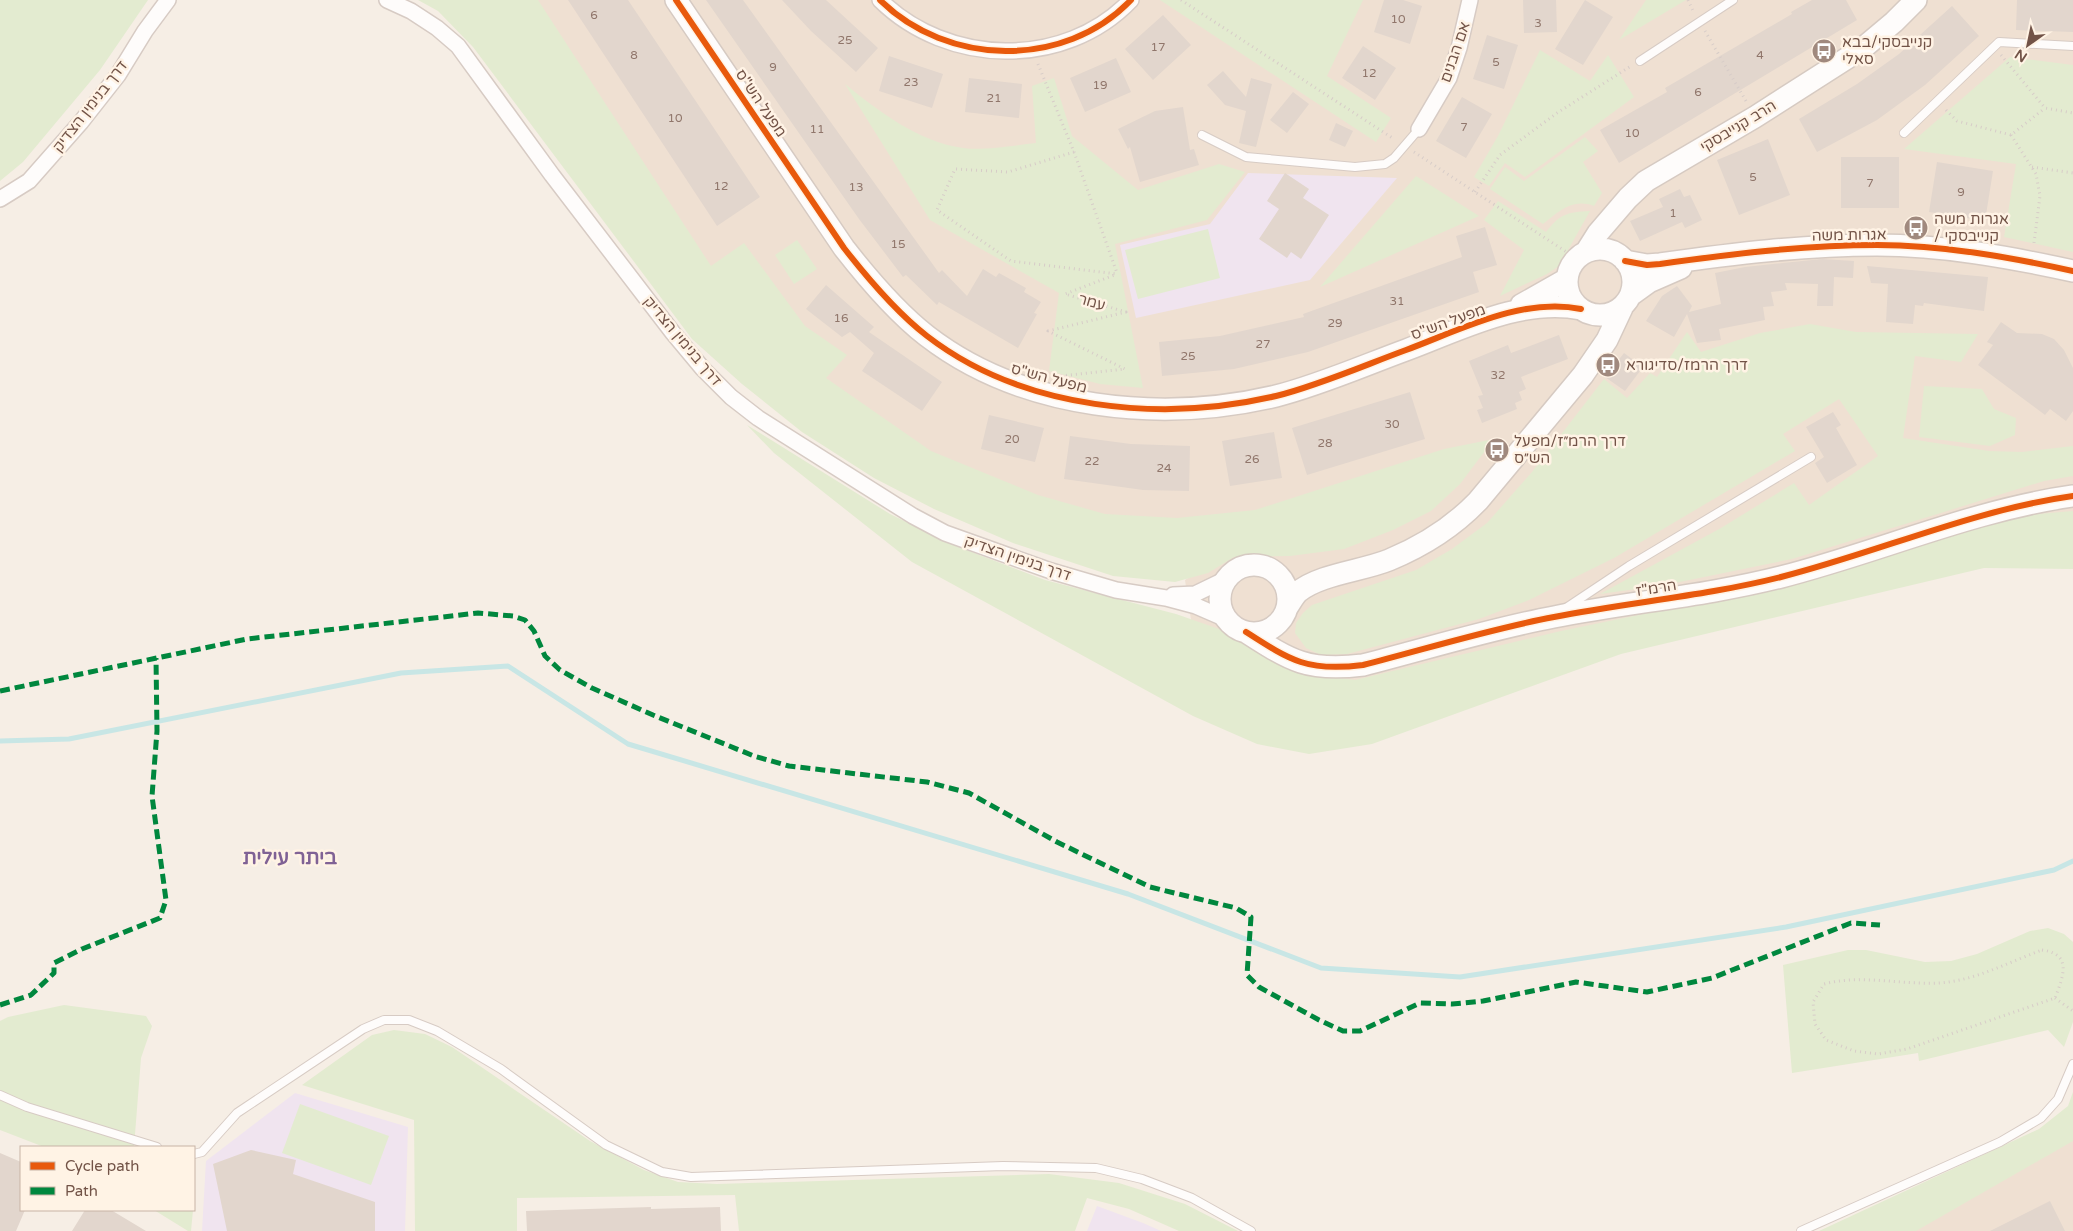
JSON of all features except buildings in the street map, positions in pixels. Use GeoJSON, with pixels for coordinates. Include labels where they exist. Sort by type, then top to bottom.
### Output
{"type":"FeatureCollection","features":[{"type":"Feature","properties":{"kind":"street","name":"דרך בנימין הצדיק"},"geometry":{"type":"LineString","coordinates":[[0,199],[30,181],[81,122],[118,75],[145,30],[168,0]]}},
{"type":"Feature","properties":{"kind":"street","name":"דרך בנימין הצדיק"},"geometry":{"type":"LineString","coordinates":[[387,0],[411,11],[437,28],[458,46],[661,319],[702,369],[731,397],[758,418],[859,483],[945,533],[1051,571],[1116,590],[1154,596]]}},
{"type":"Feature","properties":{"kind":"street","name":"מפעל הש\"ס"},"geometry":{"type":"LineString","coordinates":[[676,0],[844,248],[866,276],[921,331],[958,357],[993,375],[1038,390],[1068,399],[1102,405],[1151,408],[1199,409],[1279,396],[1499,316],[1567,279]]}},
{"type":"Feature","properties":{"kind":"street"},"geometry":{"type":"LineString","coordinates":[[880,0],[909,23],[940,40],[971,49],[1006,51],[1032,50],[1058,44],[1083,35],[1106,21],[1131,0]]}},
{"type":"Feature","properties":{"kind":"street","name":"אם הבנים"},"geometry":{"type":"LineString","coordinates":[[1419,129],[1448,78],[1459,48],[1470,0]]}},
{"type":"Feature","properties":{"kind":"street","name":"הרב קנייבסקי"},"geometry":{"type":"LineString","coordinates":[[1581,256],[1618,209],[1646,181],[1755,117],[1863,48],[1915,1]]}},
{"type":"Feature","properties":{"kind":"street"},"geometry":{"type":"LineString","coordinates":[[1154,596],[1196,606],[1226,619],[1235,627],[1246,632],[1266,631],[1285,613],[1297,593],[1311,584],[1362,568],[1416,547],[1459,521],[1478,501],[1583,375],[1607,340],[1626,301],[1633,277],[1621,257],[1611,227],[1618,209]]}},
{"type":"Feature","properties":{"kind":"street","name":"אגרות משה"},"geometry":{"type":"LineString","coordinates":[[1621,257],[1647,265],[1831,246],[1878,245],[1932,248],[2032,262],[2073,271]]}},
{"type":"Feature","properties":{"kind":"street"},"geometry":{"type":"LineString","coordinates":[[1583,375],[1594,346],[1595,332],[1586,312],[1570,296],[1567,279],[1581,256],[1596,249],[1621,257]]}},
{"type":"Feature","properties":{"kind":"street","name":"אגרות משה"},"geometry":{"type":"LineString","coordinates":[[1626,301],[1649,282],[1714,257]]}},
{"type":"Feature","properties":{"kind":"street"},"geometry":{"type":"LineString","coordinates":[[1586,312],[1602,316],[1626,301]]}},
{"type":"Feature","properties":{"kind":"street","name":"מפעל הש\"ס"},"geometry":{"type":"LineString","coordinates":[[1499,316],[1554,305],[1586,312]]}},
{"type":"Feature","properties":{"kind":"street","name":"הרמ\"ז"},"geometry":{"type":"LineString","coordinates":[[1246,632],[1272,649],[1301,663],[1315,667],[1338,668],[1363,665],[1553,617],[1671,599],[1771,579],[1843,560],[2004,510],[2073,496]]}},
{"type":"Feature","properties":{"kind":"street"},"geometry":{"type":"LineString","coordinates":[[1154,596],[1195,594],[1226,579],[1234,571],[1244,566],[1266,567],[1276,573],[1287,589],[1285,613],[1279,633],[1282,644],[1289,654],[1301,663]]}},
{"type":"Feature","properties":{"kind":"street"},"geometry":{"type":"LineString","coordinates":[[1276,573],[1302,575],[1362,568]]}},
{"type":"Feature","properties":{"kind":"street"},"geometry":{"type":"LineString","coordinates":[[1226,579],[1220,599],[1226,619]]}},
{"type":"Feature","properties":{"kind":"lane"},"geometry":{"type":"LineString","coordinates":[[1640,61],[1733,0]]}},
{"type":"Feature","properties":{"kind":"lane"},"geometry":{"type":"LineString","coordinates":[[1904,133],[1999,42],[2073,46]]}},
{"type":"Feature","properties":{"kind":"lane"},"geometry":{"type":"LineString","coordinates":[[1202,135],[1246,157],[1354,167],[1385,164],[1394,158],[1419,129]]}},
{"type":"Feature","properties":{"kind":"lane"},"geometry":{"type":"LineString","coordinates":[[1553,617],[1629,566],[1812,457]]}},
{"type":"Feature","properties":{"kind":"lane"},"geometry":{"type":"LineString","coordinates":[[195,1154],[202,1152],[237,1114],[362,1029],[384,1020],[409,1020],[437,1031],[501,1068],[606,1145],[662,1172],[691,1178],[1003,1166],[1096,1168],[1142,1179],[1192,1198],[1251,1231]]}},
{"type":"Feature","properties":{"kind":"lane"},"geometry":{"type":"LineString","coordinates":[[1800,1231],[2000,1142],[2041,1118],[2058,1099],[2073,1064]]}},
{"type":"Feature","properties":{"kind":"lane"},"geometry":{"type":"LineString","coordinates":[[0,1095],[27,1107],[154,1146]]}},
{"type":"Feature","properties":{"kind":"path"},"geometry":{"type":"LineString","coordinates":[[1181,0],[1475,192],[1581,256]]}},
{"type":"Feature","properties":{"kind":"path"},"geometry":{"type":"LineString","coordinates":[[1700,22],[1755,117]]}},
{"type":"Feature","properties":{"kind":"path"},"geometry":{"type":"LineString","coordinates":[[1994,47],[2044,108],[2073,113]]}},
{"type":"Feature","properties":{"kind":"path"},"geometry":{"type":"LineString","coordinates":[[1032,50],[1074,152],[1117,274],[1011,261],[937,210],[955,169],[1008,172],[1074,152]]}},
{"type":"Feature","properties":{"kind":"path"},"geometry":{"type":"LineString","coordinates":[[1475,192],[1500,155],[1557,112],[1640,61]]}},
{"type":"Feature","properties":{"kind":"path"},"geometry":{"type":"LineString","coordinates":[[1938,102],[1957,121],[2011,135],[2036,174],[2040,196],[2032,262]]}},
{"type":"Feature","properties":{"kind":"path"},"geometry":{"type":"LineString","coordinates":[[2011,135],[2044,108]]}},
{"type":"Feature","properties":{"kind":"path"},"geometry":{"type":"LineString","coordinates":[[2031,167],[2073,173]]}},
{"type":"Feature","properties":{"kind":"path"},"geometry":{"type":"LineString","coordinates":[[2042,950],[2050,951],[2060,957],[2064,966],[2063,978],[2055,998],[1907,1049],[1878,1054],[1854,1051],[1826,1040],[1815,1024],[1813,1002],[1824,984],[1844,978],[1906,983],[1941,983],[1970,977],[2042,950]]}},
{"type":"Feature","properties":{"kind":"path"},"geometry":{"type":"LineString","coordinates":[[2055,998],[2073,1011]]}},
{"type":"Feature","properties":{"kind":"shaded area"},"geometry":{"type":"Polygon","coordinates":[[[521,0],[2073,0],[2073,522],[1820,581],[1297,694],[1194,640],[1185,580],[1244,542],[1072,517],[985,491],[805,378],[692,253],[521,0]]]}},
{"type":"Feature","properties":{"kind":"shaded area"},"geometry":{"type":"Polygon","coordinates":[[[1248,173],[1397,178],[1310,280],[1136,318],[1120,245],[1210,224],[1248,173]]]}},
{"type":"Feature","properties":{"kind":"shaded area"},"geometry":{"type":"Polygon","coordinates":[[[295,1093],[408,1127],[405,1231],[202,1231],[206,1161],[295,1093]]]}},
{"type":"Feature","properties":{"kind":"shaded area"},"geometry":{"type":"Polygon","coordinates":[[[2073,1131],[2073,1231],[1838,1231],[2073,1131]]]}},
{"type":"Feature","properties":{"kind":"shaded area"},"geometry":{"type":"Polygon","coordinates":[[[1097,1206],[1143,1223],[1161,1231],[1087,1231],[1097,1206]]]}},
{"type":"Feature","properties":{"kind":"green space"},"geometry":{"type":"Polygon","coordinates":[[[0,0],[148,0],[100,70],[23,162],[0,181],[0,0]]]}},
{"type":"Feature","properties":{"kind":"green space"},"geometry":{"type":"Polygon","coordinates":[[[418,0],[538,0],[711,266],[744,243],[805,326],[847,355],[826,378],[931,451],[1038,495],[1105,514],[1177,518],[1255,510],[1444,449],[1494,439],[1460,484],[1431,511],[1393,530],[1344,549],[1290,556],[1234,557],[1208,573],[1175,582],[1113,576],[1013,543],[934,509],[874,478],[802,432],[742,384],[692,339],[473,47],[438,11],[418,0]]]}},
{"type":"Feature","properties":{"kind":"green space"},"geometry":{"type":"Polygon","coordinates":[[[1160,0],[1363,0],[1327,76],[1391,118],[1376,142],[1160,0]]]}},
{"type":"Feature","properties":{"kind":"green space"},"geometry":{"type":"Polygon","coordinates":[[[1646,0],[1686,0],[1619,40],[1646,0]]]}},
{"type":"Feature","properties":{"kind":"green space"},"geometry":{"type":"Polygon","coordinates":[[[1540,50],[1590,81],[1608,55],[1634,97],[1525,177],[1505,163],[1489,186],[1474,177],[1498,136],[1540,50]]]}},
{"type":"Feature","properties":{"kind":"green space"},"geometry":{"type":"Polygon","coordinates":[[[2010,57],[2073,65],[2073,252],[2004,237],[2016,164],[1904,149],[2010,57]]]}},
{"type":"Feature","properties":{"kind":"green space"},"geometry":{"type":"Polygon","coordinates":[[[1054,78],[1072,136],[1138,190],[1219,164],[1245,172],[1207,220],[1115,244],[1143,388],[1100,384],[1049,371],[1059,293],[930,220],[845,84],[885,115],[915,132],[947,145],[979,149],[1036,143],[1032,86],[1054,78]]]}},
{"type":"Feature","properties":{"kind":"green space"},"geometry":{"type":"Polygon","coordinates":[[[1585,137],[1598,151],[1583,162],[1602,193],[1594,206],[1579,204],[1567,207],[1543,224],[1490,189],[1505,167],[1524,181],[1585,137]]]}},
{"type":"Feature","properties":{"kind":"green space"},"geometry":{"type":"Polygon","coordinates":[[[1416,176],[1479,216],[1320,287],[1416,176]]]}},
{"type":"Feature","properties":{"kind":"green space"},"geometry":{"type":"Polygon","coordinates":[[[1498,201],[1546,232],[1556,221],[1565,215],[1590,211],[1559,266],[1547,274],[1500,296],[1524,250],[1484,220],[1498,201]]]}},
{"type":"Feature","properties":{"kind":"green space"},"geometry":{"type":"Polygon","coordinates":[[[1208,229],[1220,278],[1138,299],[1125,250],[1208,229]]]}},
{"type":"Feature","properties":{"kind":"green space"},"geometry":{"type":"Polygon","coordinates":[[[797,240],[817,269],[794,284],[775,255],[797,240]]]}},
{"type":"Feature","properties":{"kind":"green space"},"geometry":{"type":"Polygon","coordinates":[[[1810,324],[1856,332],[1978,334],[1961,362],[1915,356],[1903,438],[1989,451],[2022,452],[2073,446],[2073,476],[2044,481],[1792,559],[1665,585],[1600,594],[1721,528],[1794,483],[1809,505],[1878,456],[1839,399],[1783,434],[1795,451],[1614,558],[1529,600],[1479,619],[1347,654],[1321,655],[1306,648],[1295,633],[1296,623],[1312,605],[1416,570],[1452,549],[1487,523],[1532,472],[1604,379],[1627,398],[1650,373],[1657,377],[1687,332],[1701,352],[1760,333],[1810,324]]]}},
{"type":"Feature","properties":{"kind":"green space"},"geometry":{"type":"Polygon","coordinates":[[[1924,386],[1982,389],[1994,409],[2016,418],[2015,435],[1990,446],[1919,437],[1924,386]]]}},
{"type":"Feature","properties":{"kind":"green space"},"geometry":{"type":"Polygon","coordinates":[[[747,425],[890,514],[956,546],[1045,580],[1176,614],[1219,629],[1265,655],[1307,673],[1355,680],[1561,631],[1687,605],[1872,558],[2025,515],[2073,511],[2073,569],[1984,568],[1621,654],[1372,744],[1309,754],[1257,744],[1193,716],[912,562],[774,453],[747,425]]]}},
{"type":"Feature","properties":{"kind":"green space"},"geometry":{"type":"Polygon","coordinates":[[[2048,928],[2064,934],[2073,942],[2073,1022],[2064,1047],[2048,1030],[1919,1061],[1918,1053],[1792,1073],[1783,965],[1848,950],[1866,950],[1925,962],[1951,961],[1977,954],[2030,931],[2048,928]]]}},
{"type":"Feature","properties":{"kind":"green space"},"geometry":{"type":"Polygon","coordinates":[[[64,1005],[146,1016],[152,1026],[141,1058],[134,1146],[41,1146],[0,1130],[0,1021],[8,1017],[64,1005]]]}},
{"type":"Feature","properties":{"kind":"green space"},"geometry":{"type":"Polygon","coordinates":[[[394,1030],[425,1034],[452,1047],[590,1141],[644,1170],[678,1182],[717,1184],[1049,1174],[1119,1183],[1185,1204],[1238,1231],[1179,1231],[1129,1209],[1087,1198],[1075,1231],[739,1231],[735,1195],[517,1198],[517,1231],[415,1231],[414,1120],[302,1085],[372,1035],[394,1030]]]}},
{"type":"Feature","properties":{"kind":"green space"},"geometry":{"type":"Polygon","coordinates":[[[2073,1092],[2073,1141],[1916,1231],[1819,1231],[2039,1129],[2068,1106],[2073,1092]]]}},
{"type":"Feature","properties":{"kind":"green space"},"geometry":{"type":"Polygon","coordinates":[[[300,1104],[389,1136],[371,1185],[282,1153],[300,1104]]]}},
{"type":"Feature","properties":{"kind":"green space"},"geometry":{"type":"Polygon","coordinates":[[[156,1211],[193,1211],[191,1231],[156,1211]]]}},
{"type":"Feature","properties":{"kind":"waterway"},"geometry":{"type":"LineString","coordinates":[[0,741],[69,739],[401,673],[508,666],[628,744],[1128,894],[1321,968],[1460,977],[1786,927],[2054,870],[2073,861]]}},
{"type":"Feature","properties":{"kind":"marked path"},"geometry":{"type":"LineString","coordinates":[[0,691],[247,639],[478,613],[513,616],[525,620],[534,631],[545,656],[560,670],[592,688],[754,756],[789,766],[927,782],[969,793],[1057,842],[1150,887],[1236,908],[1251,917],[1247,975],[1259,987],[1343,1031],[1360,1031],[1420,1003],[1452,1004],[1483,1001],[1576,982],[1647,992],[1712,978],[1851,923],[1880,925]]}},
{"type":"Feature","properties":{"kind":"marked path"},"geometry":{"type":"LineString","coordinates":[[0,1005],[31,995],[54,973],[54,963],[82,949],[160,918],[166,900],[152,796],[157,731],[156,658]]}},
{"type":"Feature","properties":{"kind":"cycle path"},"geometry":{"type":"LineString","coordinates":[[676,0],[844,248],[873,284],[904,317],[927,336],[965,361],[1006,380],[1050,395],[1095,404],[1141,408],[1187,408],[1232,404],[1276,396],[1308,387],[1470,325],[1514,311],[1559,306],[1581,309]]}},
{"type":"Feature","properties":{"kind":"cycle path"},"geometry":{"type":"LineString","coordinates":[[880,0],[907,22],[938,38],[971,47],[1006,51],[1040,48],[1073,39],[1104,23],[1131,0]]}},
{"type":"Feature","properties":{"kind":"cycle path"},"geometry":{"type":"LineString","coordinates":[[1625,261],[1647,265],[1795,248],[1877,245],[1926,247],[1975,253],[2073,271]]}},
{"type":"Feature","properties":{"kind":"cycle path"},"geometry":{"type":"LineString","coordinates":[[1246,632],[1288,657],[1301,662],[1328,667],[1363,665],[1530,622],[1753,584],[1818,567],[1999,511],[2073,496]]}},
{"type":"Feature","properties":{"kind":"place","name":"קנייבסקי/בבא סאלי"},"geometry":{"type":"Point","coordinates":[1824,51]}},
{"type":"Feature","properties":{"kind":"place","name":"אגרות משה / קנייבסקי"},"geometry":{"type":"Point","coordinates":[1916,228]}},
{"type":"Feature","properties":{"kind":"place","name":"דרך הרמז/סדיגורא"},"geometry":{"type":"Point","coordinates":[1608,365]}},
{"type":"Feature","properties":{"kind":"place","name":"דרך הרמ״ז/מפעל הש״ס"},"geometry":{"type":"Point","coordinates":[1497,450]}},
{"type":"Feature","properties":{"kind":"district","name":"ביתר עילית"},"geometry":{"type":"Point","coordinates":[290,858]}}]}
